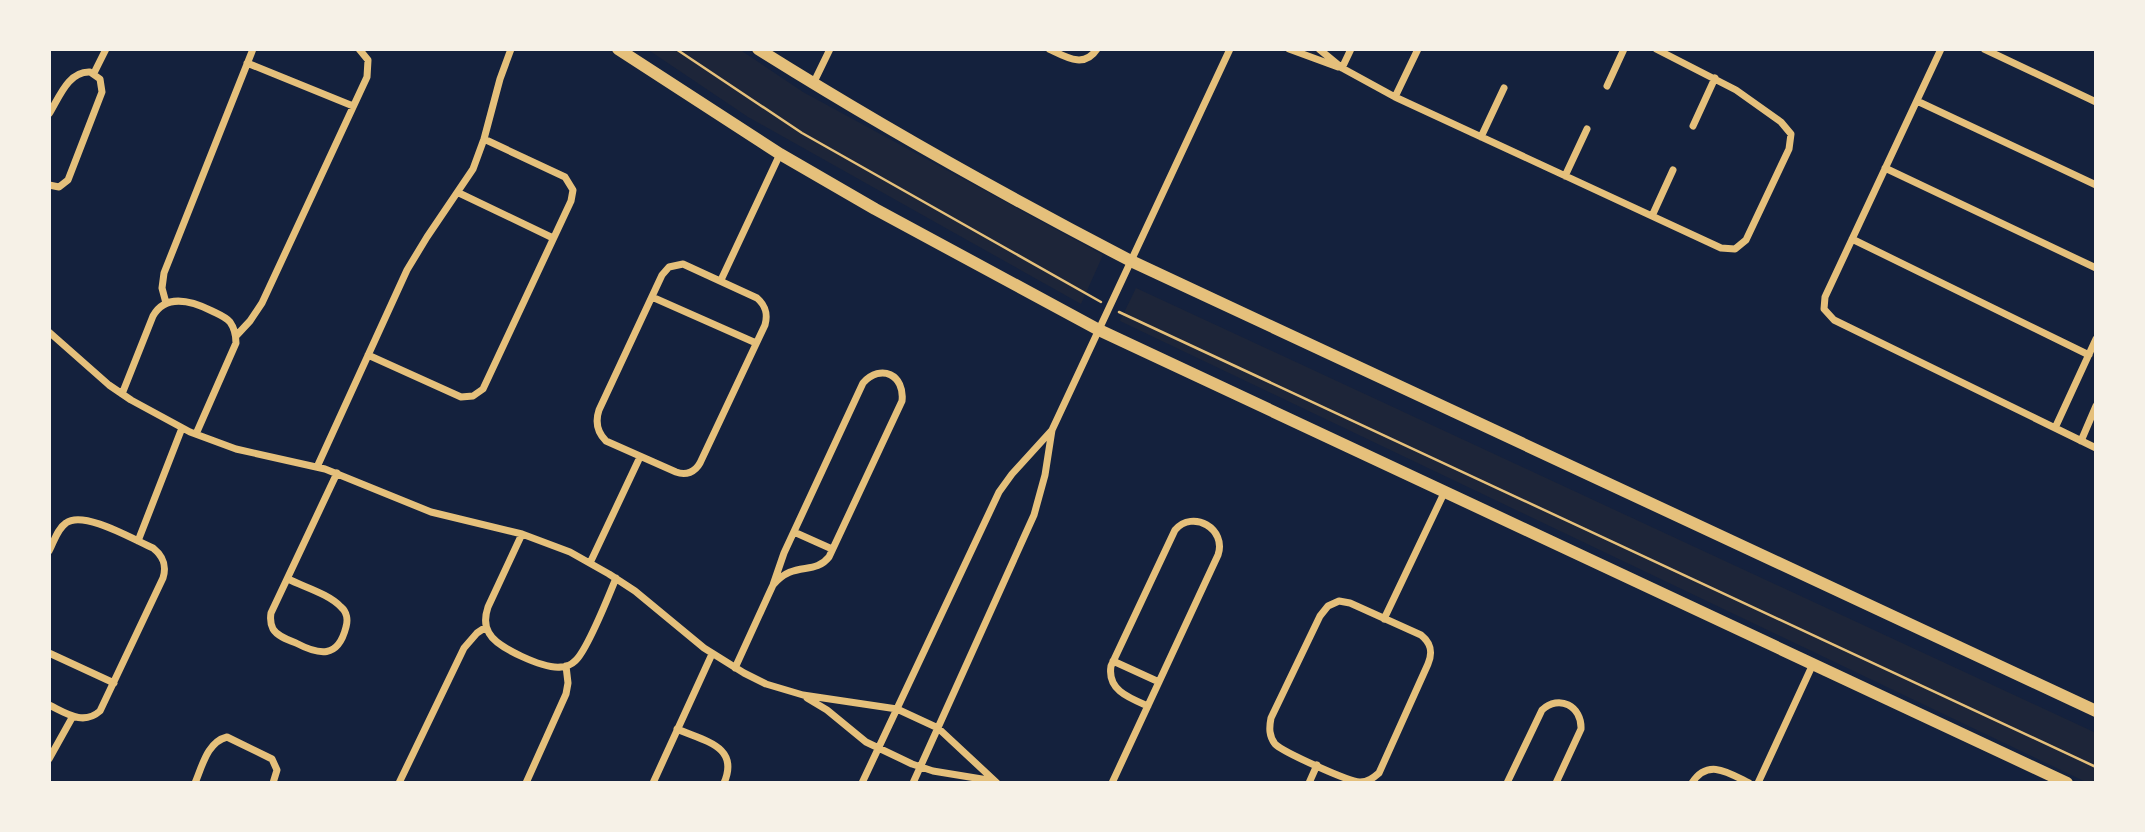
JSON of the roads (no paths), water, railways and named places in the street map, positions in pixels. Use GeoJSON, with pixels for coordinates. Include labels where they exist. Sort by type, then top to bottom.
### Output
{"type":"FeatureCollection","features":[{"type":"Feature","properties":{"kind":"street"},"geometry":{"type":"LineString","coordinates":[[94,73],[106,49]]}},
{"type":"Feature","properties":{"kind":"street"},"geometry":{"type":"LineString","coordinates":[[166,303],[162,288],[164,273],[253,49]]}},
{"type":"Feature","properties":{"kind":"street"},"geometry":{"type":"LineString","coordinates":[[236,336],[250,321],[266,295],[369,72],[368,61],[359,49]]}},
{"type":"Feature","properties":{"kind":"street"},"geometry":{"type":"LineString","coordinates":[[317,467],[417,253],[473,169],[511,49]]}},
{"type":"Feature","properties":{"kind":"street"},"geometry":{"type":"LineString","coordinates":[[618,49],[780,154],[942,247],[1099,330],[2067,783]]}},
{"type":"Feature","properties":{"kind":"street"},"geometry":{"type":"LineString","coordinates":[[758,49],[980,182],[1131,261],[2096,711]]}},
{"type":"Feature","properties":{"kind":"street"},"geometry":{"type":"LineString","coordinates":[[813,84],[830,49]]}},
{"type":"Feature","properties":{"kind":"street"},"geometry":{"type":"LineString","coordinates":[[1049,49],[1074,60],[1084,60],[1097,49]]}},
{"type":"Feature","properties":{"kind":"street"},"geometry":{"type":"LineString","coordinates":[[913,783],[1034,515],[1045,475],[1052,430],[1230,49]]}},
{"type":"Feature","properties":{"kind":"street"},"geometry":{"type":"LineString","coordinates":[[1289,49],[1342,68]]}},
{"type":"Feature","properties":{"kind":"street"},"geometry":{"type":"LineString","coordinates":[[1319,49],[1342,68],[1395,97],[1721,248],[1735,249],[1746,240],[1789,149],[1791,139],[1786,126],[1715,78],[1656,49]]}},
{"type":"Feature","properties":{"kind":"street"},"geometry":{"type":"LineString","coordinates":[[1342,68],[1351,49]]}},
{"type":"Feature","properties":{"kind":"street"},"geometry":{"type":"LineString","coordinates":[[1395,97],[1418,49]]}},
{"type":"Feature","properties":{"kind":"street"},"geometry":{"type":"LineString","coordinates":[[1607,86],[1624,49]]}},
{"type":"Feature","properties":{"kind":"street"},"geometry":{"type":"LineString","coordinates":[[1941,49],[1824,301],[1824,309],[1829,317],[2096,448]]}},
{"type":"Feature","properties":{"kind":"street"},"geometry":{"type":"LineString","coordinates":[[1984,49],[2096,102]]}},
{"type":"Feature","properties":{"kind":"street"},"geometry":{"type":"LineString","coordinates":[[247,63],[353,106]]}},
{"type":"Feature","properties":{"kind":"street"},"geometry":{"type":"LineString","coordinates":[[49,114],[72,77],[86,71],[94,73],[100,79],[102,92],[70,177],[63,186],[49,185]]}},
{"type":"Feature","properties":{"kind":"street"},"geometry":{"type":"LineString","coordinates":[[1693,126],[1715,78]]}},
{"type":"Feature","properties":{"kind":"street"},"geometry":{"type":"LineString","coordinates":[[1481,137],[1504,88]]}},
{"type":"Feature","properties":{"kind":"street"},"geometry":{"type":"LineString","coordinates":[[1917,101],[2096,185]]}},
{"type":"Feature","properties":{"kind":"street"},"geometry":{"type":"LineString","coordinates":[[1565,176],[1587,129]]}},
{"type":"Feature","properties":{"kind":"street"},"geometry":{"type":"LineString","coordinates":[[368,355],[461,397],[473,396],[486,383],[571,201],[571,185],[561,174],[484,139]]}},
{"type":"Feature","properties":{"kind":"street"},"geometry":{"type":"LineString","coordinates":[[721,280],[780,154]]}},
{"type":"Feature","properties":{"kind":"street"},"geometry":{"type":"LineString","coordinates":[[1885,168],[2096,268]]}},
{"type":"Feature","properties":{"kind":"street"},"geometry":{"type":"LineString","coordinates":[[1652,216],[1673,170]]}},
{"type":"Feature","properties":{"kind":"street"},"geometry":{"type":"LineString","coordinates":[[459,193],[554,238]]}},
{"type":"Feature","properties":{"kind":"street"},"geometry":{"type":"LineString","coordinates":[[1852,239],[2089,355]]}},
{"type":"Feature","properties":{"kind":"street"},"geometry":{"type":"LineString","coordinates":[[674,265],[688,265],[721,280],[762,302],[766,320],[698,467],[690,473],[680,474],[606,441],[596,423],[599,410],[665,271],[674,265]]}},
{"type":"Feature","properties":{"kind":"street"},"geometry":{"type":"LineString","coordinates":[[652,297],[756,343]]}},
{"type":"Feature","properties":{"kind":"street"},"geometry":{"type":"LineString","coordinates":[[122,394],[153,316],[166,303],[181,300],[228,319],[235,330],[233,349],[196,434]]}},
{"type":"Feature","properties":{"kind":"street"},"geometry":{"type":"LineString","coordinates":[[49,332],[122,394],[182,428],[236,449],[337,473],[431,512],[522,534],[552,545],[616,578],[712,654],[735,668],[766,684],[803,695],[897,709],[937,729],[996,782]]}},
{"type":"Feature","properties":{"kind":"street"},"geometry":{"type":"LineString","coordinates":[[2056,428],[2096,339]]}},
{"type":"Feature","properties":{"kind":"street"},"geometry":{"type":"LineString","coordinates":[[735,668],[773,585],[783,553],[863,383],[875,373],[890,374],[900,384],[902,401],[832,550],[821,564],[795,569],[783,575],[773,585]]}},
{"type":"Feature","properties":{"kind":"street"},"geometry":{"type":"LineString","coordinates":[[2081,440],[2096,407]]}},
{"type":"Feature","properties":{"kind":"street"},"geometry":{"type":"LineString","coordinates":[[138,541],[182,428]]}},
{"type":"Feature","properties":{"kind":"street"},"geometry":{"type":"LineString","coordinates":[[862,783],[999,492],[1052,430]]}},
{"type":"Feature","properties":{"kind":"street"},"geometry":{"type":"LineString","coordinates":[[590,563],[640,457]]}},
{"type":"Feature","properties":{"kind":"street"},"geometry":{"type":"LineString","coordinates":[[288,579],[336,603],[345,612],[346,630],[330,651],[312,652],[277,634],[270,619],[271,613],[337,473]]}},
{"type":"Feature","properties":{"kind":"street"},"geometry":{"type":"LineString","coordinates":[[1384,619],[1445,492]]}},
{"type":"Feature","properties":{"kind":"street"},"geometry":{"type":"LineString","coordinates":[[49,551],[65,524],[77,519],[90,521],[153,548],[161,555],[165,572],[100,711],[92,718],[80,719],[49,705]]}},
{"type":"Feature","properties":{"kind":"street"},"geometry":{"type":"LineString","coordinates":[[1112,783],[1148,706],[1219,550],[1219,538],[1203,523],[1188,521],[1175,530],[1113,661],[1110,672],[1116,689],[1148,706]]}},
{"type":"Feature","properties":{"kind":"street"},"geometry":{"type":"LineString","coordinates":[[794,532],[832,550]]}},
{"type":"Feature","properties":{"kind":"street"},"geometry":{"type":"LineString","coordinates":[[522,534],[488,607],[486,627],[493,639],[509,650],[553,667],[574,662],[584,649],[616,578]]}},
{"type":"Feature","properties":{"kind":"street"},"geometry":{"type":"LineString","coordinates":[[783,553],[795,569]]}},
{"type":"Feature","properties":{"kind":"street"},"geometry":{"type":"LineString","coordinates":[[1345,601],[1421,635],[1428,642],[1432,653],[1429,664],[1375,777],[1357,782],[1317,765],[1284,750],[1274,742],[1269,730],[1272,718],[1320,615],[1328,606],[1345,601]]}},
{"type":"Feature","properties":{"kind":"street"},"geometry":{"type":"LineString","coordinates":[[399,783],[460,655],[469,641],[486,627]]}},
{"type":"Feature","properties":{"kind":"street"},"geometry":{"type":"LineString","coordinates":[[49,653],[114,683]]}},
{"type":"Feature","properties":{"kind":"street"},"geometry":{"type":"LineString","coordinates":[[653,783],[712,654]]}},
{"type":"Feature","properties":{"kind":"street"},"geometry":{"type":"LineString","coordinates":[[1113,661],[1158,682]]}},
{"type":"Feature","properties":{"kind":"street"},"geometry":{"type":"LineString","coordinates":[[1758,783],[1813,664]]}},
{"type":"Feature","properties":{"kind":"street"},"geometry":{"type":"LineString","coordinates":[[526,783],[566,694],[566,666]]}},
{"type":"Feature","properties":{"kind":"street"},"geometry":{"type":"LineString","coordinates":[[803,695],[863,739],[920,767],[996,782]]}},
{"type":"Feature","properties":{"kind":"street"},"geometry":{"type":"LineString","coordinates":[[1507,783],[1542,710],[1552,703],[1568,704],[1577,711],[1581,729],[1556,783]]}},
{"type":"Feature","properties":{"kind":"street"},"geometry":{"type":"LineString","coordinates":[[49,759],[72,716]]}},
{"type":"Feature","properties":{"kind":"street"},"geometry":{"type":"LineString","coordinates":[[677,729],[717,747],[726,754],[730,765],[724,783]]}},
{"type":"Feature","properties":{"kind":"street"},"geometry":{"type":"LineString","coordinates":[[196,783],[211,747],[226,737],[272,759],[277,770],[273,783]]}},
{"type":"Feature","properties":{"kind":"street"},"geometry":{"type":"LineString","coordinates":[[966,776],[972,761]]}},
{"type":"Feature","properties":{"kind":"street"},"geometry":{"type":"LineString","coordinates":[[1309,783],[1317,765]]}},
{"type":"Feature","properties":{"kind":"street"},"geometry":{"type":"LineString","coordinates":[[1692,783],[1698,774],[1717,769],[1749,783]]}}]}
